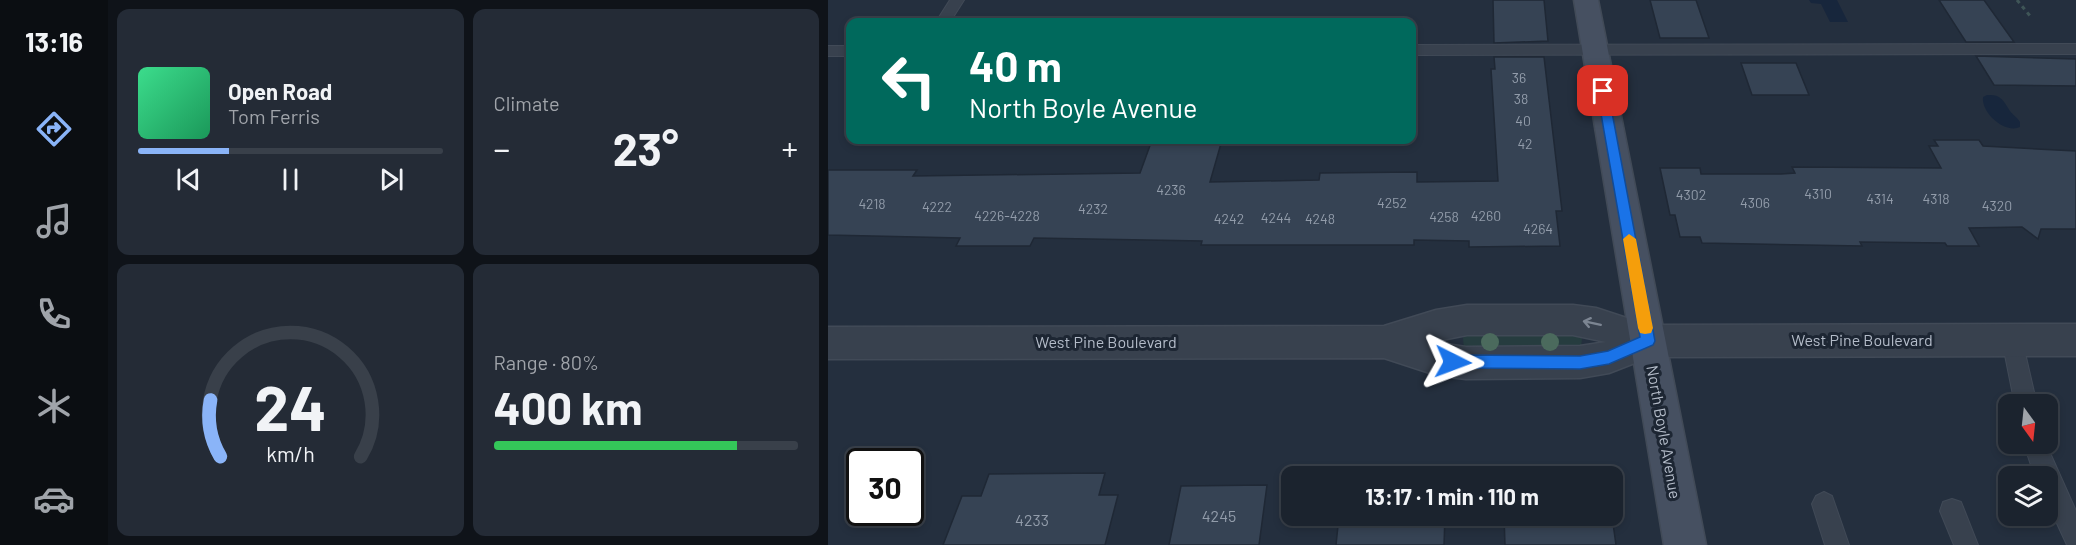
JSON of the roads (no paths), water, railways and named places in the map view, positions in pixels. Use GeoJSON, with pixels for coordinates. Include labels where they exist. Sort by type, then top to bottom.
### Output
{"type":"FeatureCollection","features":[{"type":"Feature","properties":{"kind":"street","name":"North Boyle Avenue"},"geometry":{"type":"LineString","coordinates":[[1586,0],[1685,545]]}},
{"type":"Feature","properties":{"kind":"street","name":"West Pine Boulevard"},"geometry":{"type":"LineString","coordinates":[[828,343],[1384,342],[1439,360],[1466,363],[1580,362],[1609,357],[1648,341],[2076,340]]}},
{"type":"Feature","properties":{"kind":"lane"},"geometry":{"type":"LineString","coordinates":[[946,18],[957,0]]}},
{"type":"Feature","properties":{"kind":"lane"},"geometry":{"type":"LineString","coordinates":[[1416,50],[2076,49]]}},
{"type":"Feature","properties":{"kind":"lane"},"geometry":{"type":"LineString","coordinates":[[828,51],[846,51]]}},
{"type":"Feature","properties":{"kind":"lane"},"geometry":{"type":"LineString","coordinates":[[2012,340],[2024,394]]}},
{"type":"Feature","properties":{"kind":"lane"},"geometry":{"type":"LineString","coordinates":[[2058,501],[2076,538]]}},
{"type":"Feature","properties":{"kind":"lane"},"geometry":{"type":"LineString","coordinates":[[1824,504],[1837,545]]}},
{"type":"Feature","properties":{"kind":"lane"},"geometry":{"type":"LineString","coordinates":[[1952,512],[1966,545]]}},
{"type":"Feature","properties":{"kind":"water"},"geometry":{"type":"Polygon","coordinates":[[[1809,0],[1837,0],[1848,22],[1830,22],[1821,4],[1811,3],[1809,0]]]}},
{"type":"Feature","properties":{"kind":"water"},"geometry":{"type":"Polygon","coordinates":[[[1987,95],[2001,98],[2020,122],[2020,127],[2008,128],[1995,121],[1983,103],[1983,97],[1987,95]]]}}]}
